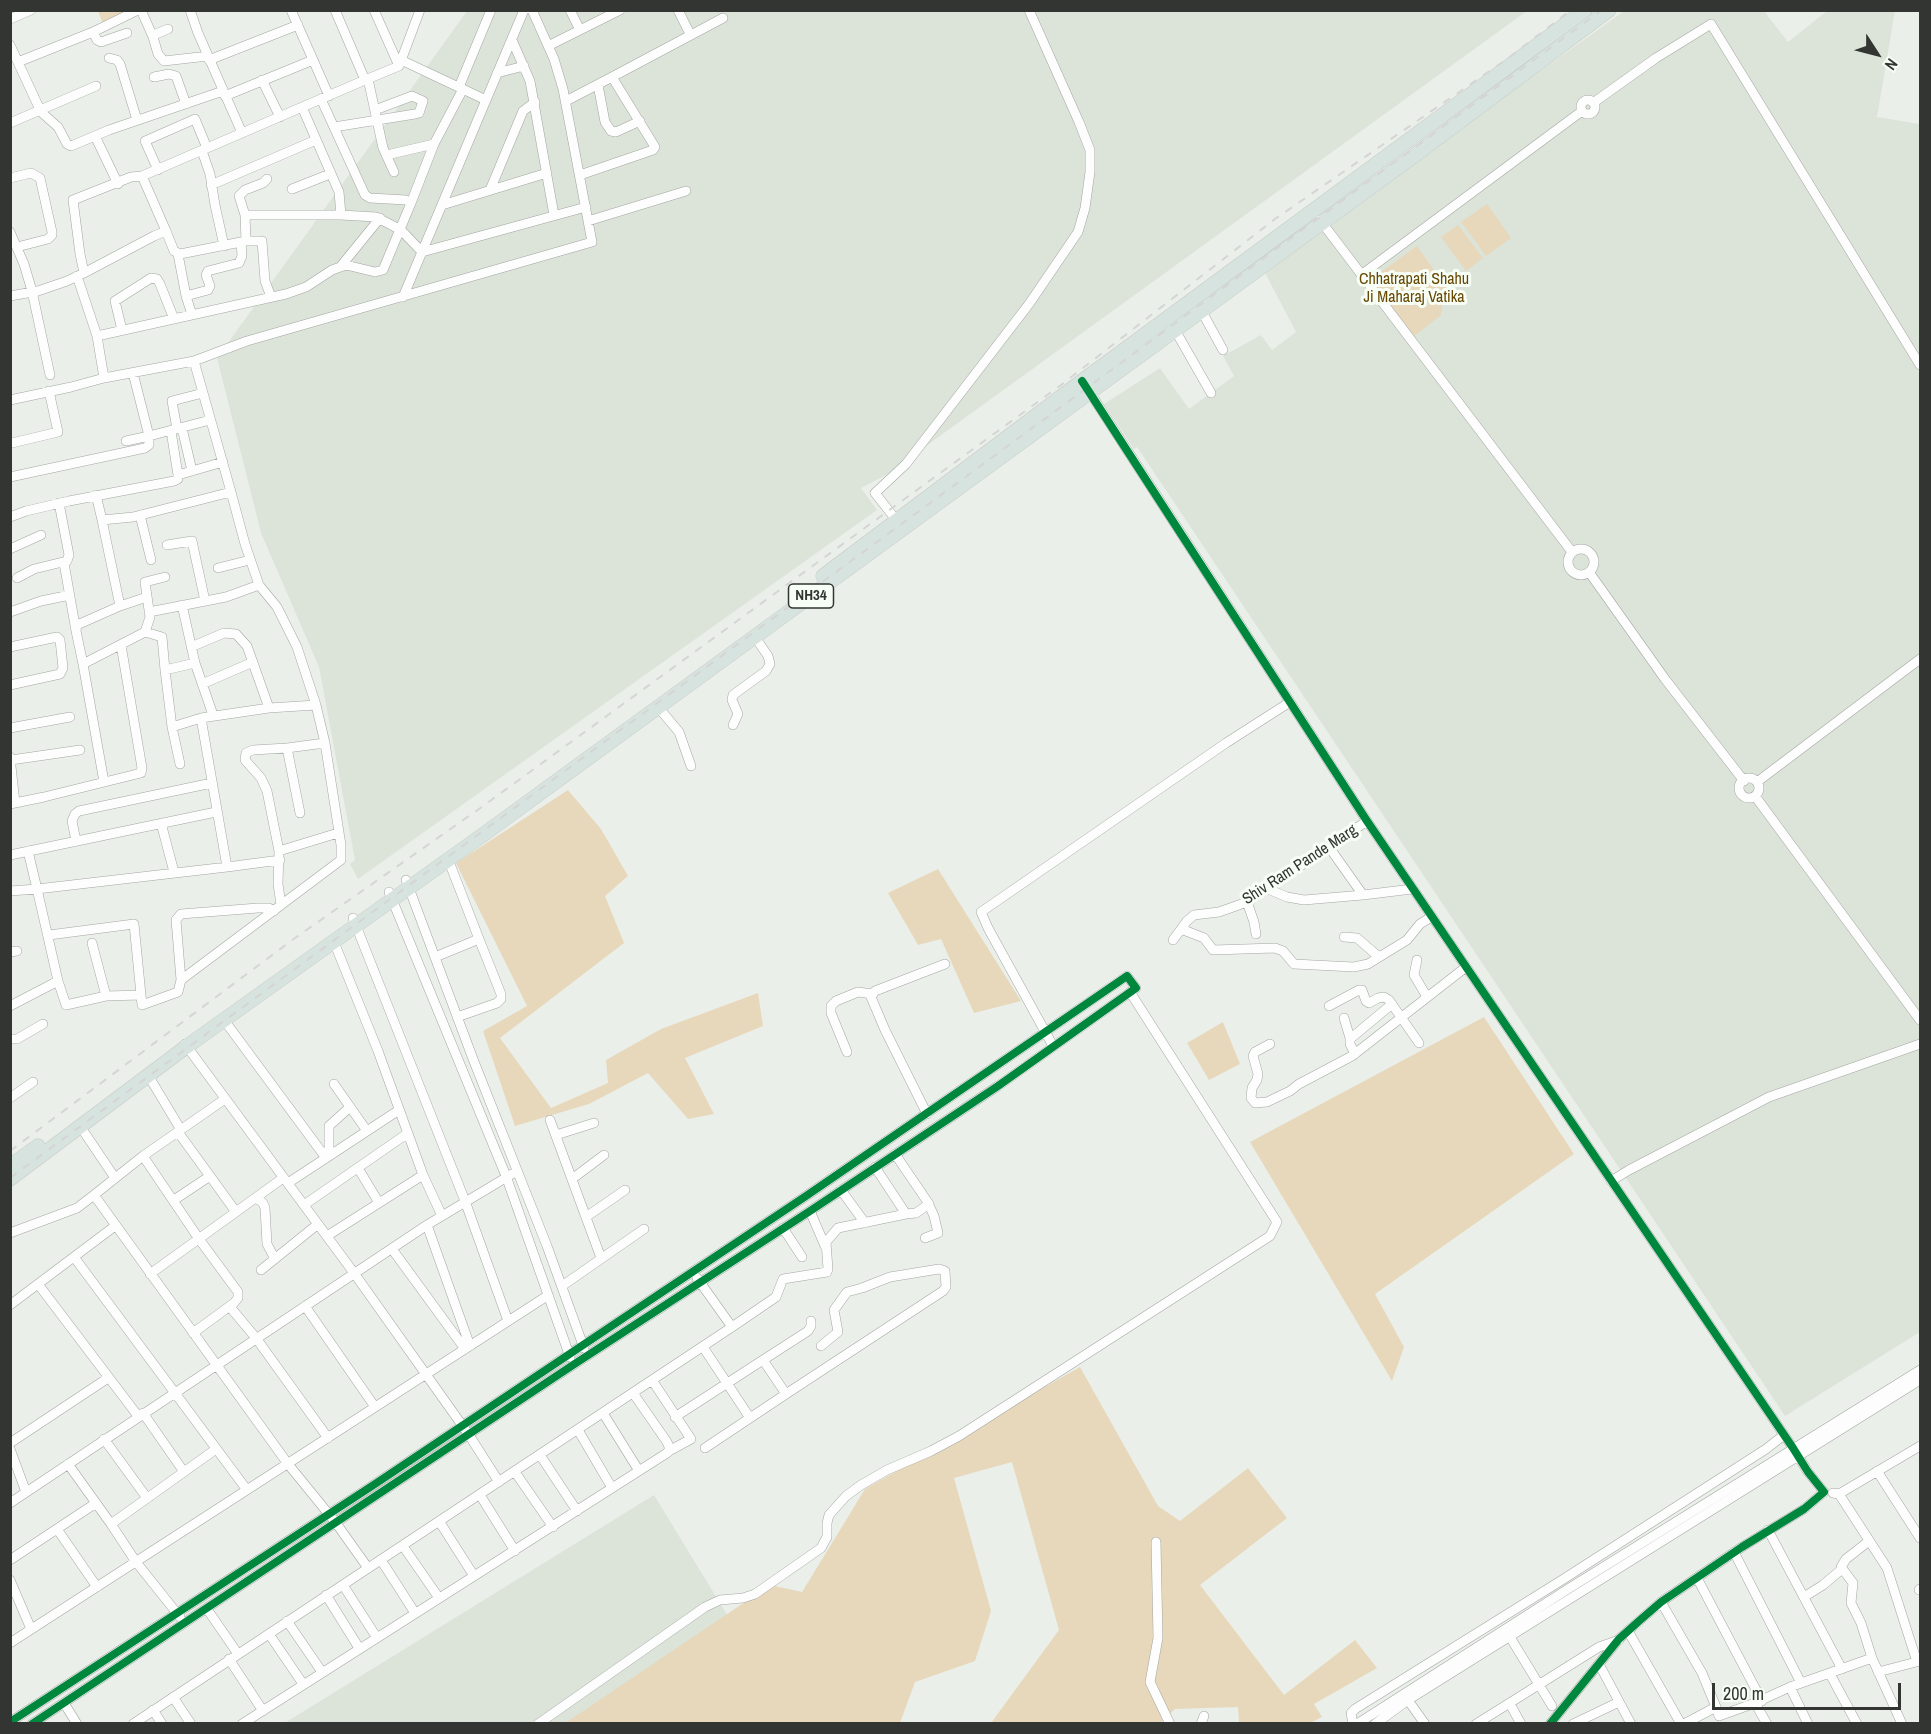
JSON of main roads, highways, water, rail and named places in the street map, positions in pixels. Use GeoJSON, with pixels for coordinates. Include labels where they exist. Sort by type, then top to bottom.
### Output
{"type":"FeatureCollection","features":[{"type":"Feature","properties":{"kind":"highway","name":"NH34"},"geometry":{"type":"LineString","coordinates":[[10,1166],[185,1044],[527,797],[897,521],[1086,387],[1175,330],[1585,10]]}},
{"type":"Feature","properties":{"kind":"highway","name":"NH34"},"geometry":{"type":"LineString","coordinates":[[407,883],[448,859],[527,797],[658,707],[1317,217],[1609,10]]}},
{"type":"Feature","properties":{"kind":"highway","name":"NH34"},"geometry":{"type":"LineString","coordinates":[[10,1179],[148,1075],[185,1044],[224,1020],[334,942],[355,922]]}},
{"type":"Feature","properties":{"kind":"railway"},"geometry":{"type":"LineString","coordinates":[[10,1151],[295,938],[479,809],[1061,385],[1275,219],[1507,59],[1571,10]]}},
{"type":"Feature","properties":{"kind":"railway"},"geometry":{"type":"LineString","coordinates":[[10,1178],[1602,10]]}},
{"type":"Feature","properties":{"kind":"park label","name":"Chhatrapati Shahu Ji Maharaj Vatika"},"geometry":{"type":"Point","coordinates":[1414,289]}}]}
